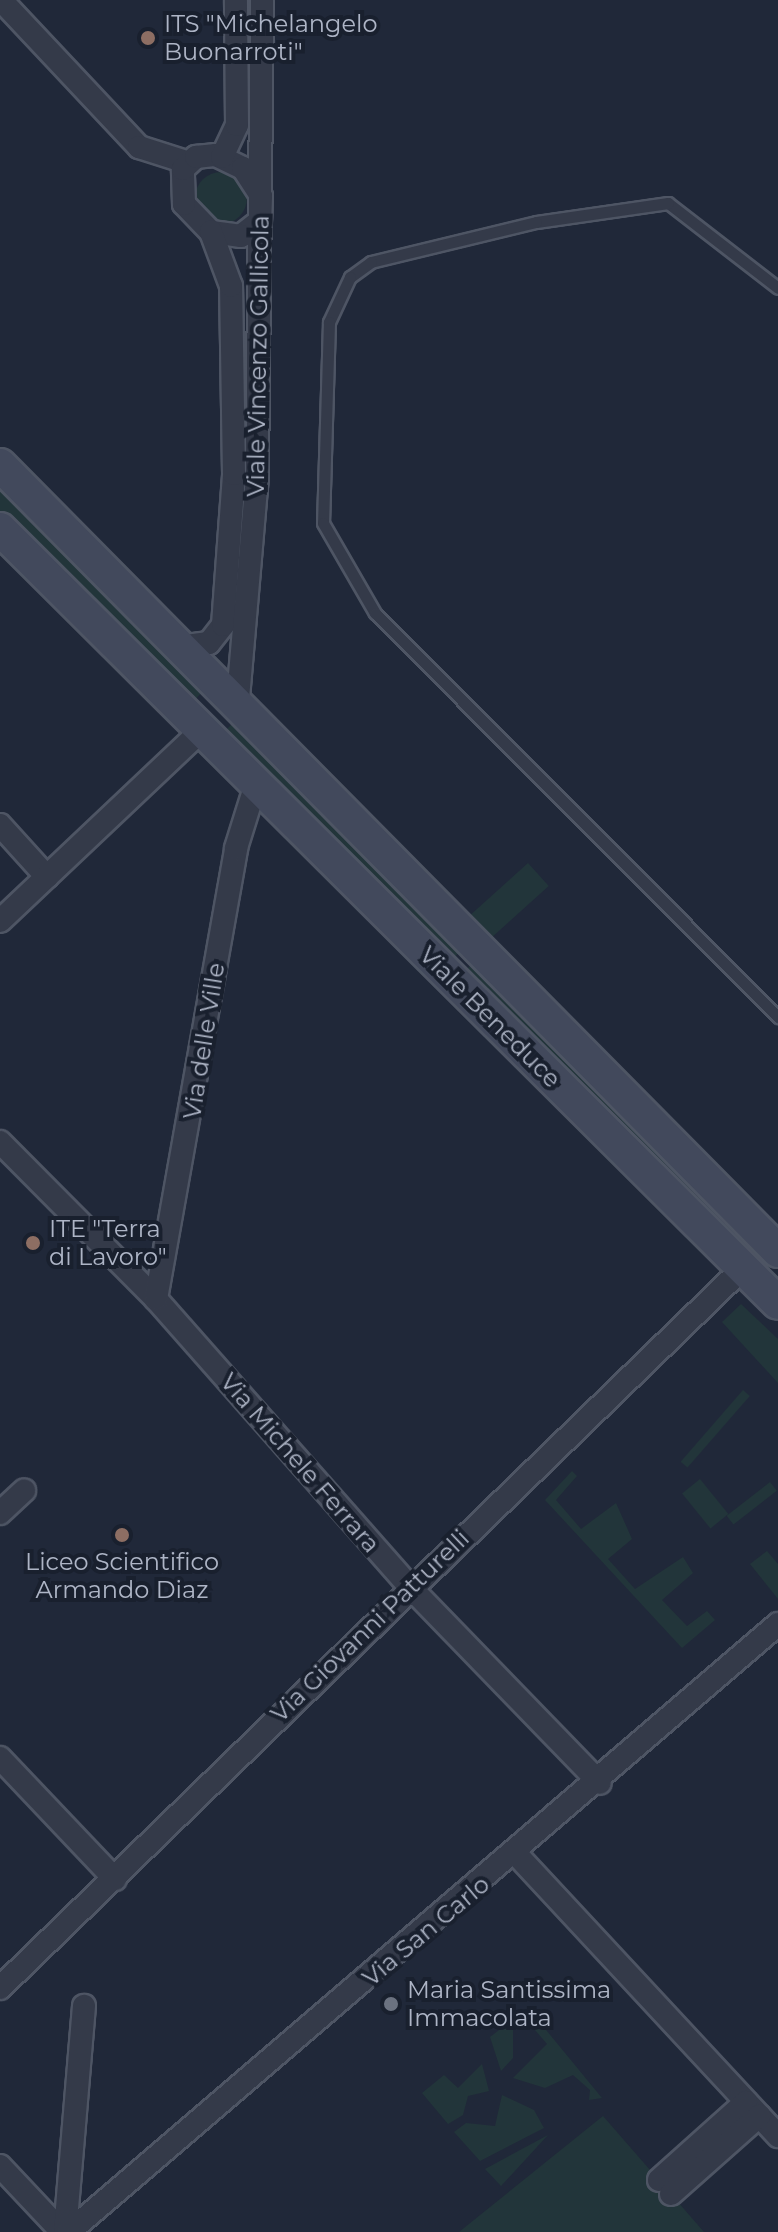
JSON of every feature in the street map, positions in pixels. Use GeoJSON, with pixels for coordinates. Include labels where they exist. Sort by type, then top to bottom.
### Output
{"type":"FeatureCollection","features":[{"type":"Feature","properties":{"kind":"street"},"geometry":{"type":"LineString","coordinates":[[1,0],[139,147],[189,163],[222,157],[255,181],[261,207],[260,221],[241,236],[211,232],[184,204],[179,188],[189,163]]}},
{"type":"Feature","properties":{"kind":"street"},"geometry":{"type":"LineString","coordinates":[[222,157],[237,125],[236,0]]}},
{"type":"Feature","properties":{"kind":"street","name":"Viale Vincenzo Gallicola"},"geometry":{"type":"LineString","coordinates":[[237,710],[257,478],[262,0]]}},
{"type":"Feature","properties":{"kind":"street","name":"Viale Vincenzo Gallicola"},"geometry":{"type":"LineString","coordinates":[[179,647],[209,643],[223,625],[234,474],[231,286],[211,232]]}},
{"type":"Feature","properties":{"kind":"street","name":"Viale Beneduce"},"geometry":{"type":"LineString","coordinates":[[0,465],[237,710],[778,1251]]}},
{"type":"Feature","properties":{"kind":"street","name":"Viale Beneduce"},"geometry":{"type":"LineString","coordinates":[[0,529],[200,732],[778,1303]]}},
{"type":"Feature","properties":{"kind":"street"},"geometry":{"type":"LineString","coordinates":[[0,921],[200,732],[237,710]]}},
{"type":"Feature","properties":{"kind":"street","name":"Via delle Ville"},"geometry":{"type":"LineString","coordinates":[[156,1299],[236,848],[256,784]]}},
{"type":"Feature","properties":{"kind":"street"},"geometry":{"type":"LineString","coordinates":[[0,825],[47,877]]}},
{"type":"Feature","properties":{"kind":"street"},"geometry":{"type":"LineString","coordinates":[[445,973],[472,946]]}},
{"type":"Feature","properties":{"kind":"street","name":"Via Michele Ferrara"},"geometry":{"type":"LineString","coordinates":[[0,1142],[156,1299],[409,1586],[600,1783]]}},
{"type":"Feature","properties":{"kind":"street","name":"Via Giovanni Patturelli"},"geometry":{"type":"LineString","coordinates":[[0,1988],[115,1879],[409,1586],[743,1268]]}},
{"type":"Feature","properties":{"kind":"street"},"geometry":{"type":"LineString","coordinates":[[0,1513],[24,1491]]}},
{"type":"Feature","properties":{"kind":"street","name":"Via San Carlo"},"geometry":{"type":"LineString","coordinates":[[65,2232],[517,1855],[778,1624]]}},
{"type":"Feature","properties":{"kind":"street"},"geometry":{"type":"LineString","coordinates":[[0,1758],[115,1879]]}},
{"type":"Feature","properties":{"kind":"street"},"geometry":{"type":"LineString","coordinates":[[517,1855],[778,2136]]}},
{"type":"Feature","properties":{"kind":"street"},"geometry":{"type":"LineString","coordinates":[[65,2232],[84,2006]]}},
{"type":"Feature","properties":{"kind":"street"},"geometry":{"type":"LineString","coordinates":[[665,2187],[753,2109]]}},
{"type":"Feature","properties":{"kind":"street"},"geometry":{"type":"LineString","coordinates":[[0,2166],[65,2232]]}},
{"type":"Feature","properties":{"kind":"lane"},"geometry":{"type":"LineString","coordinates":[[778,288],[668,203],[536,222],[371,262],[350,277],[329,322],[323,523],[375,613],[778,1017]]}},
{"type":"Feature","properties":{"kind":"green space"},"geometry":{"type":"Polygon","coordinates":[[[221,172],[239,180],[247,198],[239,216],[221,224],[203,216],[195,198],[203,180],[221,172]]]}},
{"type":"Feature","properties":{"kind":"green space"},"geometry":{"type":"Polygon","coordinates":[[[0,478],[206,688],[190,705],[0,518],[0,478]]]}},
{"type":"Feature","properties":{"kind":"green space"},"geometry":{"type":"Polygon","coordinates":[[[235,721],[463,949],[446,966],[218,738],[235,721]]]}},
{"type":"Feature","properties":{"kind":"green space"},"geometry":{"type":"Polygon","coordinates":[[[528,863],[549,886],[489,940],[468,917],[528,863]]]}},
{"type":"Feature","properties":{"kind":"green space"},"geometry":{"type":"Polygon","coordinates":[[[476,960],[777,1261],[760,1278],[459,977],[476,960]]]}},
{"type":"Feature","properties":{"kind":"green space"},"geometry":{"type":"Polygon","coordinates":[[[741,1304],[778,1339],[778,1383],[722,1322],[741,1304]]]}},
{"type":"Feature","properties":{"kind":"green space"},"geometry":{"type":"Polygon","coordinates":[[[743,1390],[750,1396],[687,1468],[681,1462],[743,1390]]]}},
{"type":"Feature","properties":{"kind":"green space"},"geometry":{"type":"Polygon","coordinates":[[[572,1471],[577,1476],[556,1500],[581,1529],[616,1503],[632,1539],[608,1559],[635,1589],[683,1557],[693,1573],[662,1600],[687,1626],[707,1611],[715,1620],[682,1648],[545,1500],[572,1471]]]}},
{"type":"Feature","properties":{"kind":"green space"},"geometry":{"type":"Polygon","coordinates":[[[700,1479],[728,1514],[710,1528],[682,1493],[700,1479]]]}},
{"type":"Feature","properties":{"kind":"green space"},"geometry":{"type":"Polygon","coordinates":[[[770,1482],[777,1491],[733,1525],[727,1516],[770,1482]]]}},
{"type":"Feature","properties":{"kind":"green space"},"geometry":{"type":"Polygon","coordinates":[[[767,1551],[778,1564],[778,1599],[750,1564],[767,1551]]]}},
{"type":"Feature","properties":{"kind":"green space"},"geometry":{"type":"Polygon","coordinates":[[[526,2009],[602,2098],[589,2100],[590,2090],[573,2075],[545,2088],[513,2078],[547,2044],[529,2023],[513,2030],[513,2058],[501,2071],[490,2037],[526,2009]]]}},
{"type":"Feature","properties":{"kind":"green space"},"geometry":{"type":"Polygon","coordinates":[[[482,2064],[489,2091],[468,2096],[463,2115],[448,2124],[422,2093],[444,2075],[458,2088],[482,2064]]]}},
{"type":"Feature","properties":{"kind":"green space"},"geometry":{"type":"Polygon","coordinates":[[[502,2095],[534,2110],[544,2128],[480,2161],[454,2132],[466,2123],[495,2126],[502,2095]]]}},
{"type":"Feature","properties":{"kind":"green space"},"geometry":{"type":"Polygon","coordinates":[[[603,2116],[704,2232],[459,2232],[603,2116]]]}},
{"type":"Feature","properties":{"kind":"green space"},"geometry":{"type":"Polygon","coordinates":[[[548,2135],[501,2186],[485,2169],[548,2135]]]}},
{"type":"Feature","properties":{"kind":"place","name":"ITS \"Michelangelo Buonarroti\""},"geometry":{"type":"Point","coordinates":[148,38]}},
{"type":"Feature","properties":{"kind":"place","name":"ITE \"Terra di Lavoro\""},"geometry":{"type":"Point","coordinates":[33,1243]}},
{"type":"Feature","properties":{"kind":"place","name":"Liceo Scientifico Armando Diaz"},"geometry":{"type":"Point","coordinates":[122,1535]}},
{"type":"Feature","properties":{"kind":"place","name":"Maria Santissima Immacolata"},"geometry":{"type":"Point","coordinates":[391,2004]}}]}
